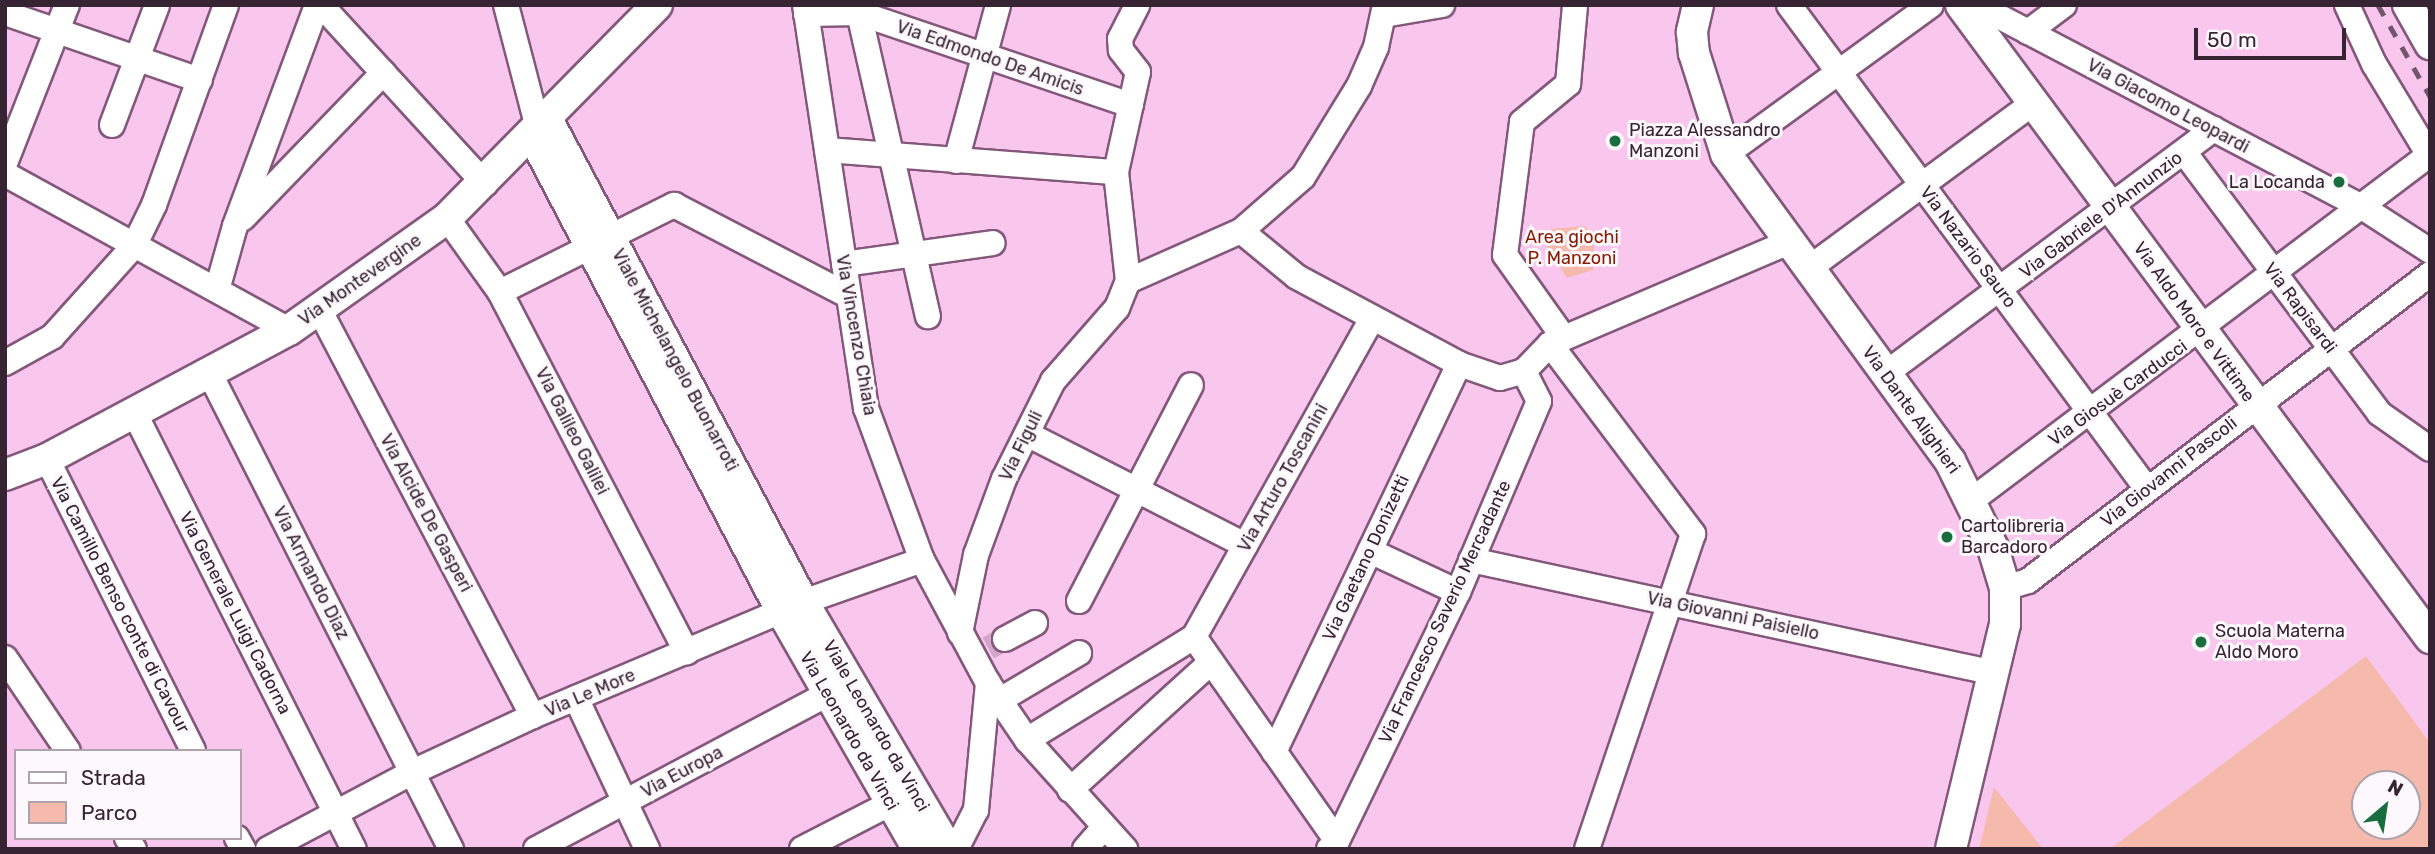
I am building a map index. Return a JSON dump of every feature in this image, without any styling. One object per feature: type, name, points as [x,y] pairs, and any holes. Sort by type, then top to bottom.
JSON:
[{"type":"street","points":[[5,163],[68,5]]},
{"type":"street","points":[[113,125],[158,5]]},
{"type":"street","points":[[5,363],[52,337],[134,246],[154,205],[226,5]]},
{"type":"street","points":[[217,289],[235,226],[319,5],[485,184]]},
{"type":"street","points":[[506,5],[539,127]]},
{"type":"street","name":"Via Montevergine","points":[[5,475],[47,459],[289,330],[447,218],[485,184],[657,5]]},
{"type":"street","points":[[956,161],[998,5]]},
{"type":"street","points":[[1137,5],[1120,39],[1121,50],[1138,72],[1116,172],[1128,281],[1241,231],[1303,177],[1359,86],[1385,10],[1442,5]]},
{"type":"street","points":[[1575,5],[1568,84],[1522,121],[1505,254],[1557,341],[1693,534],[1587,849]]},
{"type":"street","name":"Via Dante Alighieri","points":[[1698,5],[1692,32],[1694,53],[1726,154],[1787,243],[1885,374],[1972,500],[2005,588],[2006,624],[1951,849]]},
{"type":"street","name":"Via Nazario Sauro","points":[[1789,5],[2147,489]]},
{"type":"street","points":[[1726,154],[1931,5]]},
{"type":"street","name":"Via Aldo Moro e Vittime","points":[[1961,5],[2430,638]]},
{"type":"street","name":"Via Giacomo Leopardi","points":[[1977,5],[2362,207],[2430,251]]},
{"type":"street","points":[[2028,32],[2064,5]]},
{"type":"street","points":[[2347,5],[2374,64],[2429,155]]},
{"type":"street","points":[[2408,5],[2430,44]]},
{"type":"street","name":"Via Edmondo De Amicis","points":[[806,9],[860,9],[984,57],[1131,105]]},
{"type":"street","name":"Via Vincenzo Chiaia","points":[[806,9],[866,408],[922,560],[960,633],[989,648],[994,692],[1027,740],[1125,849]]},
{"type":"street","points":[[860,9],[928,316]]},
{"type":"street","points":[[5,13],[200,80]]},
{"type":"street","points":[[235,226],[383,73]]},
{"type":"street","points":[[1808,269],[2033,103]]},
{"type":"street","name":"Viale Michelangelo Buonarroti","points":[[539,127],[792,607]]},
{"type":"street","name":"Via Gabriele D'Annunzio","points":[[1885,374],[2214,130]]},
{"type":"street","points":[[827,150],[1116,172]]},
{"type":"street","name":"Via Rapisardi","points":[[2184,152],[2379,413],[2428,443]]},
{"type":"street","name":"Via Giosuè Carducci","points":[[1972,500],[2201,331],[2429,155]]},
{"type":"street","points":[[5,174],[289,330]]},
{"type":"street","points":[[500,292],[674,205],[849,296]]},
{"type":"street","name":"Via Galileo Galilei","points":[[447,218],[500,292],[687,652]]},
{"type":"street","points":[[1241,231],[1297,277],[1459,364],[1500,378],[1524,371],[1557,341],[1787,243]]},
{"type":"street","points":[[844,264],[993,243]]},
{"type":"street","name":"Via Giovanni Pascoli","points":[[2005,588],[2028,581],[2255,405],[2430,274]]},
{"type":"street","name":"Via Figuli","points":[[960,633],[976,555],[1004,479],[1054,381],[1117,308],[1128,281]]},
{"type":"street","name":"Via Alcide De Gasperi","points":[[319,309],[533,716]]},
{"type":"street","name":"Via Arturo Toscanini","points":[[1194,637],[1372,318]]},
{"type":"street","name":"Via Gaetano Donizetti","points":[[1274,752],[1459,364]]},
{"type":"street","name":"Via Francesco Saverio Mercadante","points":[[1333,845],[1458,592],[1539,401],[1524,371]]},
{"type":"street","name":"Via Armando Diaz","points":[[210,374],[451,849]]},
{"type":"street","points":[[1079,601],[1191,385]]},
{"type":"street","name":"Via Generale Luigi Cadorna","points":[[135,414],[354,849]]},
{"type":"street","points":[[1027,433],[1245,545]]},
{"type":"street","name":"Via Camillo Benso conte di Cavour","points":[[47,459],[192,749]]},
{"type":"street","points":[[1370,551],[1458,592]]},
{"type":"street","name":"Via Le More","points":[[268,849],[413,772],[533,716],[792,607],[922,560]]},
{"type":"street","name":"Via Giovanni Paisiello","points":[[1471,560],[1995,673]]},
{"type":"street","name":"Via Leonardo da Vinci","points":[[792,607],[827,694],[889,804],[918,849]]},
{"type":"street","name":"Viale Leonardo da Vinci","points":[[792,607],[948,849]]},
{"type":"street","points":[[989,648],[1035,623]]},
{"type":"street","points":[[1027,740],[1194,637],[1274,752],[1333,845]]},
{"type":"street","points":[[956,849],[976,810],[994,692],[1079,653]]},
{"type":"street","points":[[1070,790],[1210,663]]},
{"type":"street","points":[[8,669],[67,749]]},
{"type":"street","name":"Via Europa","points":[[536,849],[827,694]]},
{"type":"street","points":[[576,698],[647,849]]},
{"type":"street","points":[[815,846],[889,804]]},
{"type":"street","points":[[1085,849],[1104,827]]},
{"type":"green space","name":"Area giochi P. Manzoni","points":[[1585,226],[1594,238],[1593,270],[1567,278],[1546,246],[1551,229]]},
{"type":"green space","points":[[2366,656],[2430,743],[2430,849],[2110,849]]},
{"type":"green space","points":[[1994,787],[2043,849],[1979,849]]},
{"type":"tunnel","points":[[988,648],[1005,639]]},
{"type":"railway","points":[[2378,5],[2430,96]]},
{"type":"place","name":"Piazza Alessandro Manzoni","points":[[1615,141]]},
{"type":"place","name":"La Locanda","points":[[2339,182]]},
{"type":"place","name":"Cartolibreria Barcadoro","points":[[1947,537]]},
{"type":"place","name":"Scuola Materna Aldo Moro","points":[[2201,642]]}]
